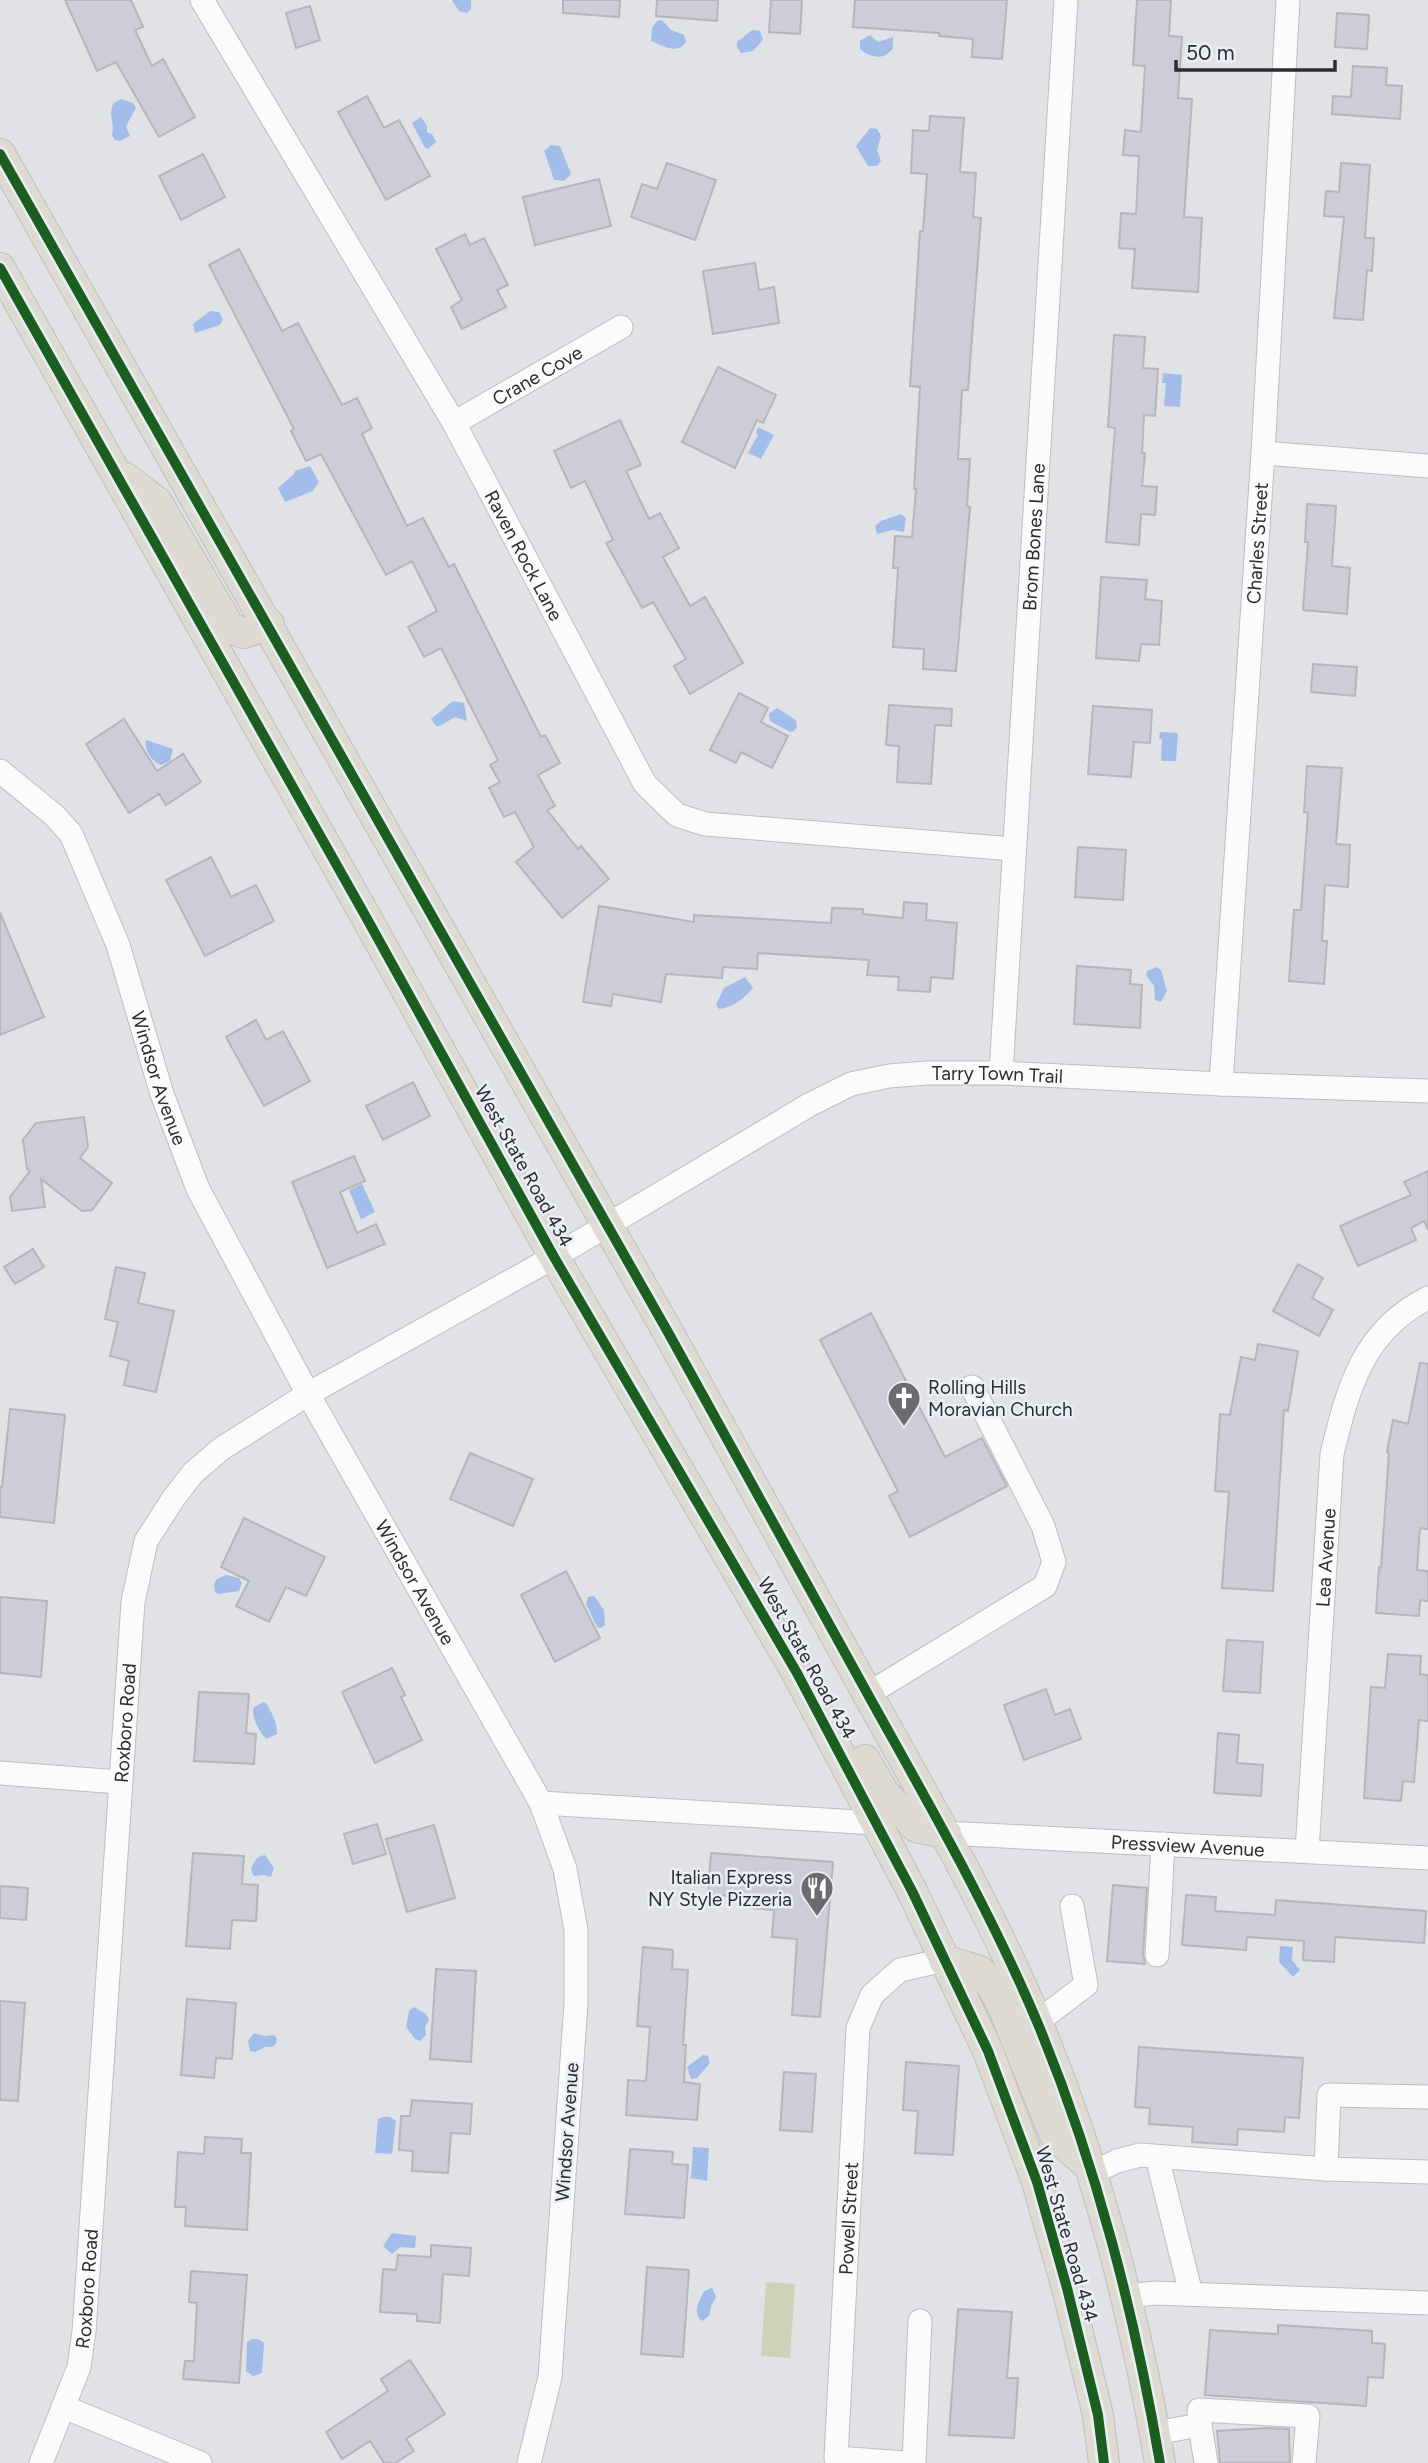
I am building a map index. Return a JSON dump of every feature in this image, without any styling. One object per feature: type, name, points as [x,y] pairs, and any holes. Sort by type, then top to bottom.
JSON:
[{"type":"main road","points":[[0,155],[269,624],[946,1833],[1037,2022],[1091,2170],[1137,2334],[1160,2463]]},
{"type":"main road","name":"West State Road 434","points":[[0,268],[366,917],[554,1257],[797,1672],[876,1823],[988,2052],[1037,2182],[1098,2416],[1104,2463]]},
{"type":"main road","points":[[113,468],[157,502],[230,628],[244,633],[269,624]]},
{"type":"main road","points":[[797,1672],[835,1707],[884,1793],[916,1827],[946,1833]]},
{"type":"main road","points":[[944,1960],[980,1971],[993,1988],[1055,2136],[1091,2170]]},
{"type":"street","name":"Raven Rock Lane","points":[[202,0],[454,423],[645,784],[677,815],[705,824],[1013,849]]},
{"type":"street","name":"Brom Bones Lane","points":[[1001,1073],[1066,0]]},
{"type":"street","name":"Charles Street","points":[[1221,1084],[1288,0]]},
{"type":"street","name":"Crane Cove","points":[[454,423],[621,327]]},
{"type":"street","points":[[1262,453],[1428,466]]},
{"type":"street","name":"Windsor Avenue","points":[[0,771],[55,816],[71,834],[118,945],[162,1094],[198,1189],[308,1394],[541,1803],[565,1869],[574,1917],[576,2003],[550,2377],[529,2463]]},
{"type":"street","name":"Tarry Town Trail","points":[[607,1224],[809,1105],[851,1084],[889,1076],[1001,1073],[1428,1091]]},
{"type":"street","name":"Roxboro Road","points":[[41,2463],[79,2367],[84,2332],[132,1602],[146,1541],[193,1473],[222,1449],[308,1394],[554,1257],[607,1224]]},
{"type":"street","name":"Lea Avenue","points":[[1307,1851],[1332,1454],[1346,1396],[1367,1350],[1393,1322],[1428,1298]]},
{"type":"street","points":[[868,1694],[1045,1586],[1054,1562],[1043,1526],[972,1387]]},
{"type":"street","points":[[0,1773],[119,1782]]},
{"type":"street","points":[[541,1803],[876,1823]]},
{"type":"street","name":"Pressview Avenue","points":[[946,1833],[1428,1858]]},
{"type":"street","points":[[1157,1955],[1163,1844]]},
{"type":"street","points":[[1037,2022],[1086,1985],[1072,1906]]},
{"type":"street","name":"Powell Street","points":[[906,2463],[836,2458],[858,2028],[872,1995],[900,1970],[944,1960]]},
{"type":"street","points":[[1326,2169],[1329,2095],[1428,2097]]},
{"type":"street","points":[[1091,2170],[1140,2155],[1326,2169],[1428,2172]]},
{"type":"street","points":[[1157,2157],[1191,2294]]},
{"type":"street","points":[[1127,2296],[1155,2292],[1428,2303]]},
{"type":"street","points":[[914,2463],[920,2321]]},
{"type":"street","points":[[64,2407],[200,2463]]},
{"type":"street","points":[[1206,2463],[1199,2410],[1308,2416],[1304,2463]]},
{"type":"street","points":[[1155,2433],[1200,2425]]},
{"type":"green space","points":[[766,2282],[795,2284],[790,2358],[761,2356]]},
{"type":"water","points":[[452,0],[471,0],[471,9],[467,13],[459,11]]},
{"type":"water","points":[[662,20],[671,30],[684,35],[686,42],[683,46],[675,49],[651,41],[652,28],[657,21]]},
{"type":"water","points":[[752,30],[760,31],[763,40],[753,51],[741,53],[737,42]]},
{"type":"water","points":[[870,35],[878,42],[893,37],[893,48],[882,56],[864,52],[860,49],[860,41]]},
{"type":"water","points":[[121,99],[133,103],[136,108],[126,126],[130,136],[120,141],[115,140],[112,135],[111,112],[113,104]]},
{"type":"water","points":[[421,117],[427,126],[427,132],[432,134],[436,142],[428,149],[412,123]]},
{"type":"water","points":[[870,128],[877,129],[881,136],[877,150],[881,161],[877,166],[868,166],[856,146]]},
{"type":"water","points":[[551,145],[560,146],[571,174],[564,181],[554,180],[544,151]]},
{"type":"water","points":[[210,311],[219,312],[223,319],[220,325],[195,333],[193,324]]},
{"type":"water","points":[[1163,373],[1182,375],[1180,407],[1164,406],[1166,383],[1162,383]]},
{"type":"water","points":[[758,427],[774,435],[761,459],[748,453],[758,435]]},
{"type":"water","points":[[310,466],[319,482],[313,491],[285,502],[278,488],[295,471]]},
{"type":"water","points":[[901,514],[906,518],[904,532],[893,530],[877,534],[875,526],[881,521]]},
{"type":"water","points":[[453,701],[464,703],[467,721],[455,717],[436,726],[431,719]]},
{"type":"water","points":[[777,708],[796,720],[797,727],[794,731],[790,732],[770,721],[769,714]]},
{"type":"water","points":[[1160,732],[1178,733],[1176,761],[1161,761]]},
{"type":"water","points":[[146,740],[173,749],[170,761],[161,765],[155,761],[147,752]]},
{"type":"water","points":[[1157,967],[1161,970],[1167,991],[1161,1002],[1155,1000],[1154,986],[1146,975],[1147,971]]},
{"type":"water","points":[[745,977],[753,988],[738,1002],[719,1009],[716,1005],[724,988]]},
{"type":"water","points":[[362,1184],[375,1212],[361,1219],[349,1190]]},
{"type":"water","points":[[226,1575],[239,1578],[242,1583],[239,1591],[219,1594],[215,1592],[214,1584],[217,1579]]},
{"type":"water","points":[[594,1596],[604,1610],[605,1625],[601,1628],[597,1627],[586,1604],[588,1597]]},
{"type":"water","points":[[263,1702],[272,1714],[277,1730],[277,1734],[266,1739],[256,1724],[253,1712],[253,1708]]},
{"type":"water","points":[[265,1855],[274,1868],[271,1877],[254,1876],[251,1870],[253,1864]]},
{"type":"water","points":[[1280,1946],[1293,1947],[1292,1960],[1300,1970],[1293,1977],[1279,1962]]},
{"type":"water","points":[[414,2007],[426,2014],[429,2020],[425,2027],[426,2035],[420,2041],[415,2039],[406,2027],[409,2011]]},
{"type":"water","points":[[254,2033],[274,2035],[276,2044],[255,2052],[250,2051],[248,2041]]},
{"type":"water","points":[[703,2055],[708,2056],[710,2063],[697,2078],[691,2079],[687,2067]]},
{"type":"water","points":[[384,2117],[396,2121],[392,2154],[375,2153],[378,2119]]},
{"type":"water","points":[[693,2147],[709,2148],[707,2181],[691,2178]]},
{"type":"water","points":[[392,2233],[416,2236],[415,2248],[400,2247],[392,2254],[383,2246]]},
{"type":"water","points":[[712,2288],[716,2297],[709,2316],[702,2321],[697,2314],[699,2303],[704,2291]]},
{"type":"water","points":[[252,2339],[264,2343],[262,2373],[253,2376],[246,2371],[247,2342]]},
{"type":"building","points":[[65,0],[131,0],[143,27],[135,30],[152,66],[163,59],[195,117],[159,137],[116,62],[97,71]]},
{"type":"building","points":[[563,0],[620,0],[619,17],[563,13]]},
{"type":"building","points":[[657,0],[718,0],[717,21],[656,16]]},
{"type":"building","points":[[771,0],[802,0],[800,34],[769,32]]},
{"type":"building","points":[[855,0],[1007,0],[1002,59],[972,57],[973,39],[939,36],[939,33],[853,27]]},
{"type":"building","points":[[1137,0],[1171,0],[1169,36],[1182,37],[1178,98],[1192,99],[1184,217],[1202,218],[1198,292],[1132,288],[1135,249],[1119,248],[1121,213],[1136,214],[1139,156],[1123,155],[1125,130],[1141,132],[1145,66],[1133,65]]},
{"type":"building","points":[[310,6],[320,40],[296,48],[286,13]]},
{"type":"building","points":[[1337,13],[1369,15],[1367,49],[1335,47]]},
{"type":"building","points":[[1353,66],[1387,68],[1386,85],[1402,86],[1400,119],[1332,114],[1333,96],[1351,97]]},
{"type":"building","points":[[367,96],[384,128],[399,120],[430,176],[386,200],[338,112]]},
{"type":"building","points":[[930,116],[964,118],[960,172],[976,173],[973,217],[981,218],[968,390],[962,390],[958,459],[970,459],[967,506],[970,507],[956,671],[923,669],[924,649],[893,647],[898,568],[893,568],[895,536],[912,537],[920,387],[910,386],[920,231],[923,231],[927,174],[911,173],[913,130],[929,131]]},
{"type":"building","points":[[203,154],[225,197],[181,220],[159,176]]},
{"type":"building","points":[[667,163],[716,180],[695,240],[631,217],[642,184],[657,189]]},
{"type":"building","points":[[1341,163],[1370,165],[1365,238],[1374,238],[1372,271],[1367,270],[1363,320],[1334,318],[1344,217],[1324,216],[1326,191],[1339,192]]},
{"type":"building","points":[[599,179],[611,226],[535,245],[523,197]]},
{"type":"building","points":[[465,234],[470,245],[484,238],[508,285],[497,290],[506,307],[462,329],[451,307],[462,300],[436,249]]},
{"type":"building","points":[[239,249],[282,331],[298,323],[342,405],[357,398],[372,428],[362,434],[407,526],[423,518],[449,567],[454,564],[541,737],[545,735],[560,763],[538,775],[555,806],[547,810],[578,849],[581,846],[609,879],[562,918],[516,862],[534,847],[515,812],[504,817],[489,788],[500,782],[490,765],[498,760],[441,648],[424,657],[408,627],[437,611],[412,561],[386,575],[321,454],[306,461],[291,431],[294,429],[209,265]]},
{"type":"building","points":[[755,263],[759,290],[774,287],[779,323],[713,334],[703,271]]},
{"type":"building","points":[[1114,335],[1145,337],[1143,368],[1158,369],[1155,416],[1144,415],[1142,453],[1145,453],[1142,486],[1157,487],[1155,515],[1141,514],[1139,545],[1106,542],[1115,428],[1108,427]]},
{"type":"building","points":[[718,367],[776,395],[763,423],[757,420],[735,468],[682,442]]},
{"type":"building","points":[[620,420],[641,465],[626,471],[649,519],[660,513],[679,548],[663,557],[690,606],[705,597],[743,663],[690,694],[674,666],[686,659],[653,602],[642,608],[606,543],[613,540],[585,481],[571,488],[554,451]]},
{"type":"building","points":[[1307,504],[1336,506],[1332,566],[1350,568],[1347,614],[1303,610],[1308,542],[1305,542]]},
{"type":"building","points":[[1101,577],[1147,580],[1145,599],[1162,601],[1159,645],[1141,644],[1139,661],[1096,658]]},
{"type":"building","points":[[1313,664],[1357,667],[1355,696],[1311,692]]},
{"type":"building","points":[[739,693],[768,708],[761,722],[788,736],[772,768],[741,752],[736,763],[710,750]]},
{"type":"building","points":[[889,705],[952,709],[951,726],[935,725],[931,784],[897,782],[899,746],[886,745]]},
{"type":"building","points":[[1093,706],[1152,710],[1150,743],[1134,742],[1131,777],[1088,774]]},
{"type":"building","points":[[124,719],[157,771],[183,754],[201,782],[166,805],[159,794],[129,813],[86,744]]},
{"type":"building","points":[[1307,766],[1342,768],[1336,844],[1350,845],[1348,887],[1325,885],[1322,941],[1327,941],[1324,984],[1289,981],[1294,910],[1301,910],[1308,813],[1304,812]]},
{"type":"building","points":[[1078,847],[1126,850],[1123,900],[1075,897]]},
{"type":"building","points":[[211,857],[231,897],[256,885],[274,921],[205,956],[166,880]]},
{"type":"building","points":[[904,902],[927,904],[926,920],[957,923],[953,979],[931,977],[930,992],[898,990],[899,977],[867,975],[869,960],[758,953],[757,969],[723,967],[722,978],[666,974],[661,1002],[613,994],[611,1006],[583,1002],[599,906],[694,922],[694,915],[831,923],[832,908],[863,909],[863,914],[903,918]]},
{"type":"building","points":[[0,913],[44,1017],[0,1035]]},
{"type":"building","points":[[1077,966],[1131,970],[1130,984],[1142,985],[1140,1028],[1074,1024]]},
{"type":"building","points":[[256,1020],[266,1040],[283,1031],[310,1081],[264,1106],[226,1037]]},
{"type":"building","points":[[413,1082],[430,1116],[383,1140],[366,1106]]},
{"type":"building","points":[[84,1117],[88,1147],[80,1158],[112,1183],[92,1210],[82,1211],[41,1179],[45,1207],[12,1211],[10,1197],[30,1171],[27,1169],[23,1140],[36,1123]]},
{"type":"building","points":[[354,1156],[365,1181],[340,1192],[357,1233],[376,1224],[385,1244],[327,1268],[292,1182]]},
{"type":"building","points":[[1428,1171],[1428,1230],[1424,1221],[1411,1228],[1416,1240],[1358,1266],[1340,1226],[1411,1195],[1404,1182]]},
{"type":"building","points":[[33,1249],[44,1267],[15,1284],[4,1267]]},
{"type":"building","points":[[1298,1264],[1323,1278],[1312,1298],[1333,1310],[1319,1336],[1273,1311]]},
{"type":"building","points":[[116,1267],[145,1273],[138,1303],[174,1311],[156,1392],[124,1385],[129,1361],[110,1356],[118,1322],[105,1319]]},
{"type":"building","points":[[871,1313],[945,1457],[982,1438],[1007,1486],[910,1537],[889,1496],[898,1491],[820,1340]]},
{"type":"building","points":[[1258,1344],[1298,1351],[1288,1411],[1284,1410],[1273,1591],[1222,1588],[1229,1492],[1215,1491],[1220,1414],[1230,1415],[1241,1357],[1255,1360]]},
{"type":"building","points":[[1420,1363],[1428,1364],[1428,1529],[1420,1528],[1417,1570],[1428,1571],[1428,1601],[1420,1600],[1419,1616],[1376,1613],[1387,1452],[1393,1420],[1408,1424]]},
{"type":"building","points":[[10,1409],[65,1415],[54,1523],[0,1517],[0,1487]]},
{"type":"building","points":[[470,1453],[533,1479],[513,1526],[450,1499]]},
{"type":"building","points":[[244,1518],[325,1557],[306,1596],[286,1587],[269,1622],[236,1606],[249,1581],[221,1567]]},
{"type":"building","points":[[566,1571],[600,1638],[555,1662],[521,1595]]},
{"type":"building","points":[[0,1597],[47,1601],[41,1677],[0,1673]]},
{"type":"building","points":[[1227,1640],[1263,1642],[1260,1693],[1223,1691]]},
{"type":"building","points":[[1388,1654],[1421,1656],[1420,1674],[1428,1675],[1428,1721],[1419,1720],[1414,1782],[1403,1781],[1401,1801],[1364,1798],[1371,1687],[1385,1688]]},
{"type":"building","points":[[392,1668],[405,1695],[401,1697],[422,1740],[375,1763],[342,1692]]},
{"type":"building","points":[[1046,1689],[1055,1715],[1070,1709],[1081,1739],[1024,1760],[1004,1705]]},
{"type":"building","points":[[199,1692],[249,1694],[246,1733],[256,1734],[254,1764],[194,1761]]},
{"type":"building","points":[[1218,1733],[1239,1735],[1237,1763],[1263,1765],[1261,1796],[1214,1793]]},
{"type":"building","points":[[377,1824],[386,1854],[353,1864],[344,1834]]},
{"type":"building","points":[[434,1825],[455,1898],[407,1912],[386,1839]]},
{"type":"building","points":[[193,1853],[244,1856],[242,1884],[258,1885],[256,1921],[232,1920],[230,1949],[186,1946]]},
{"type":"building","points":[[711,1853],[833,1862],[820,2017],[792,2015],[797,1939],[772,1937],[774,1910],[752,1908],[754,1898],[708,1894]]},
{"type":"building","points":[[1113,1885],[1147,1888],[1143,1954],[1145,1964],[1107,1961]]},
{"type":"building","points":[[0,1886],[28,1888],[26,1920],[0,1918]]},
{"type":"building","points":[[1186,1895],[1216,1897],[1215,1911],[1275,1915],[1276,1900],[1426,1911],[1424,1943],[1335,1937],[1334,1962],[1303,1960],[1304,1941],[1247,1937],[1246,1950],[1182,1945]]},
{"type":"building","points":[[643,1947],[673,1950],[672,1969],[688,1970],[683,2045],[686,2045],[684,2082],[700,2084],[697,2120],[626,2115],[628,2080],[646,2081],[650,2027],[637,2026]]},
{"type":"building","points":[[436,1969],[476,1971],[471,2062],[430,2059]]},
{"type":"building","points":[[187,1999],[236,2003],[232,2059],[216,2058],[214,2078],[181,2075]]},
{"type":"building","points":[[0,2001],[25,2003],[18,2101],[0,2100]]},
{"type":"building","points":[[1139,2047],[1303,2058],[1299,2118],[1285,2117],[1284,2132],[1238,2129],[1237,2145],[1192,2142],[1193,2127],[1149,2124],[1150,2108],[1135,2107]]},
{"type":"building","points":[[906,2062],[959,2066],[953,2155],[915,2153],[918,2111],[903,2110]]},
{"type":"building","points":[[784,2072],[816,2074],[812,2132],[780,2130]]},
{"type":"building","points":[[412,2100],[472,2104],[470,2134],[451,2133],[448,2173],[412,2171],[413,2151],[399,2150],[401,2116],[410,2116]]},
{"type":"building","points":[[205,2137],[242,2139],[241,2153],[251,2153],[247,2230],[185,2226],[186,2207],[175,2207],[178,2152],[204,2154]]},
{"type":"building","points":[[630,2149],[673,2152],[672,2164],[688,2165],[684,2218],[625,2214]]},
{"type":"building","points":[[431,2245],[471,2248],[469,2276],[443,2274],[440,2323],[417,2321],[417,2314],[380,2312],[383,2269],[396,2270],[398,2255],[431,2257]]},
{"type":"building","points":[[647,2267],[689,2270],[683,2357],[641,2354]]},
{"type":"building","points":[[191,2271],[247,2275],[239,2383],[183,2379],[185,2361],[194,2361],[197,2303],[189,2302]]},
{"type":"building","points":[[958,2309],[1012,2312],[1007,2378],[1018,2378],[1014,2438],[949,2435]]},
{"type":"building","points":[[1278,2325],[1372,2331],[1372,2343],[1385,2344],[1383,2378],[1368,2377],[1366,2406],[1205,2395],[1210,2330],[1278,2334]]},
{"type":"building","points":[[410,2360],[445,2414],[406,2439],[414,2451],[395,2463],[384,2463],[370,2441],[342,2459],[326,2432],[388,2391],[381,2379]]},
{"type":"building","points":[[1289,2429],[1290,2463],[1220,2463],[1217,2431]]},
{"type":"cycle path","points":[[0,154],[586,1186],[980,1900],[1038,2024],[1096,2186],[1126,2295],[1160,2463]]},
{"type":"cycle path","points":[[0,268],[366,917],[554,1257],[797,1673],[912,1891],[988,2051],[1037,2182],[1067,2288],[1098,2415],[1104,2463]]},
{"type":"place","name":"Rolling Hills Moravian Church","points":[[904,1428]]},
{"type":"place","name":"Italian Express NY Style Pizzeria","points":[[817,1918]]}]
